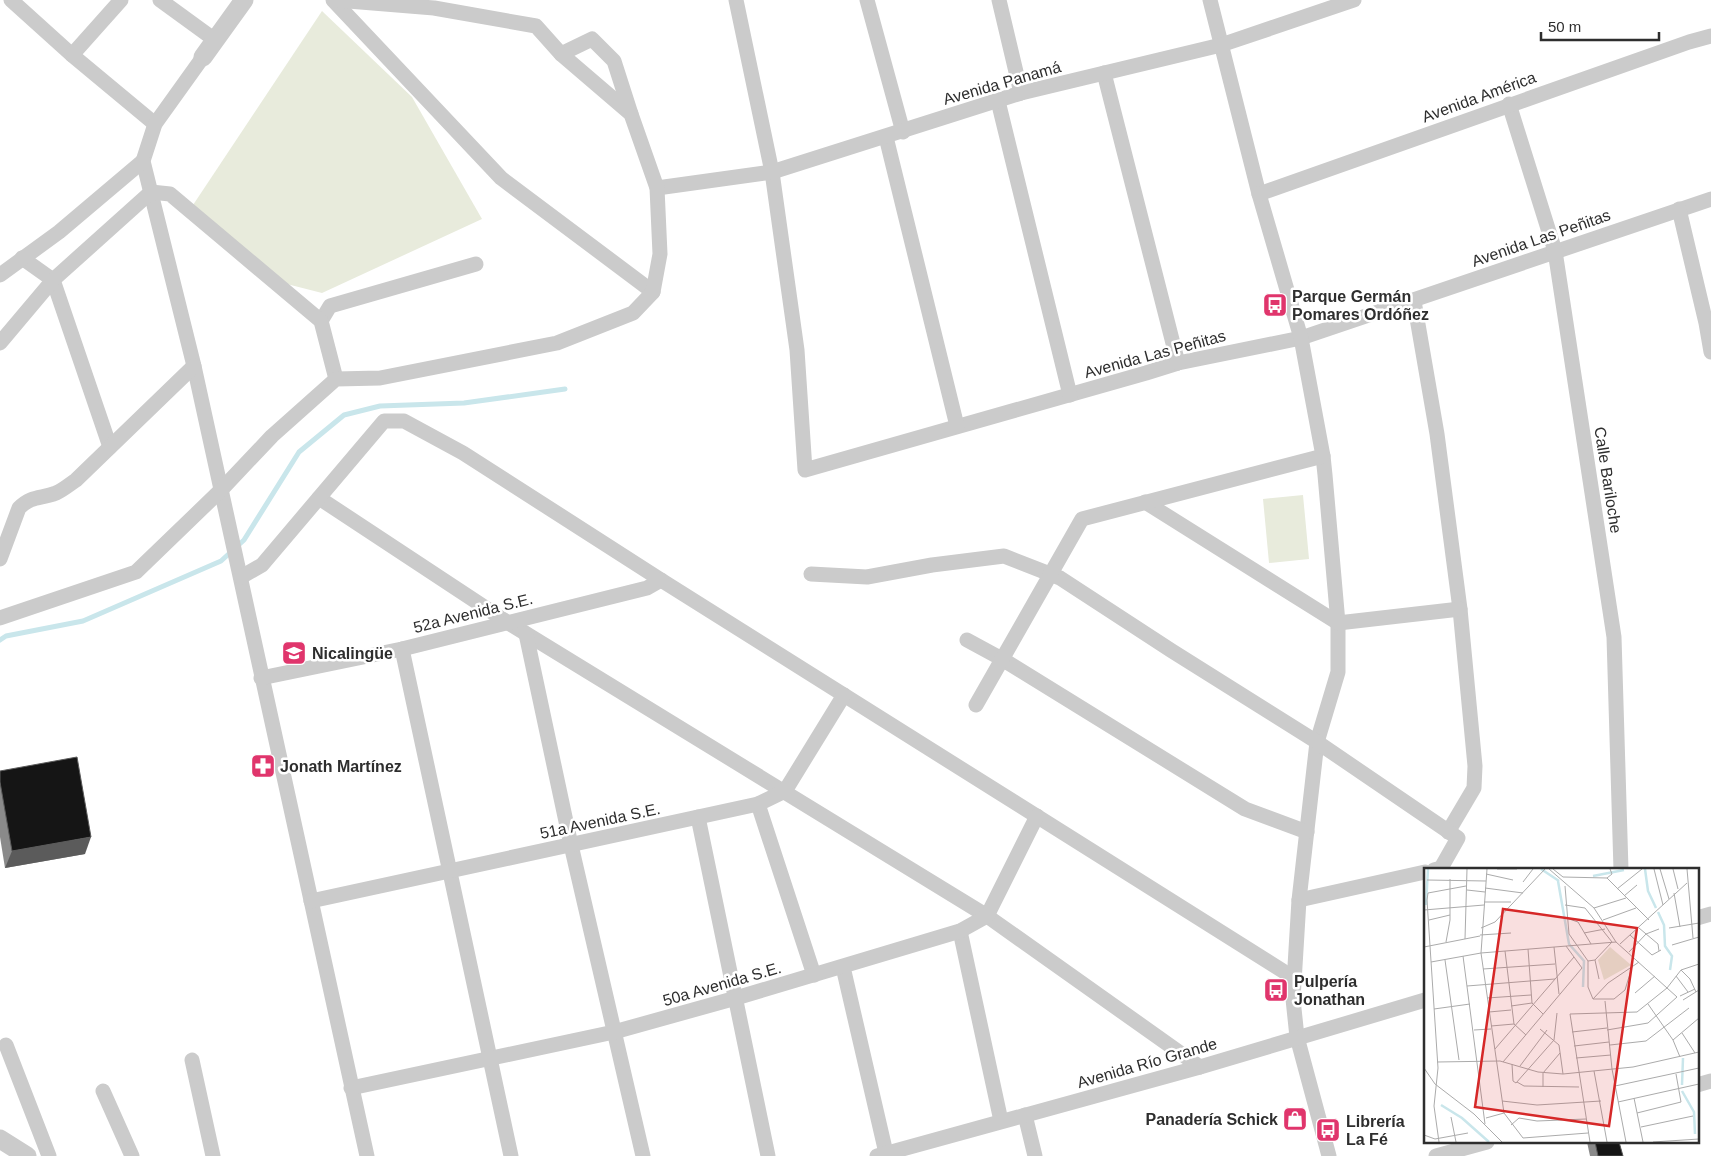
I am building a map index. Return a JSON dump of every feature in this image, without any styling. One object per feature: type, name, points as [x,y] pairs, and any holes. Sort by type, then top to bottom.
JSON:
[{"type":"street","points":[[11,0],[72,55],[155,124]]},
{"type":"street","points":[[72,55],[121,0]]},
{"type":"street","points":[[160,0],[215,40]]},
{"type":"street","points":[[244,0],[155,124],[143,161],[194,366],[367,1156]]},
{"type":"street","points":[[335,0],[434,8],[536,26],[561,54],[631,114]]},
{"type":"street","points":[[335,0],[501,178],[654,292]]},
{"type":"street","points":[[736,0],[772,172]]},
{"type":"street","points":[[868,0],[903,132]]},
{"type":"street","points":[[999,0],[1022,93]]},
{"type":"street","points":[[1210,0],[1259,194],[1301,338],[1323,456],[1338,622],[1338,672],[1317,742],[1299,900],[1293,998],[1297,1037],[1329,1156]]},
{"type":"street","name":"Avenida Panamá","points":[[657,188],[772,172],[1022,93],[1221,45],[1354,0]]},
{"type":"street","name":"Avenida América","points":[[1259,194],[1510,104],[1711,36]]},
{"type":"street","points":[[0,618],[136,572],[221,490],[272,436],[336,379],[380,378],[556,342],[633,313],[654,292],[660,254],[657,188],[614,61],[592,39],[561,54]]},
{"type":"street","points":[[1104,73],[1178,363]]},
{"type":"street","points":[[998,101],[1070,395]]},
{"type":"street","name":"Calle Bariloche","points":[[1510,104],[1555,251],[1614,638],[1621,868]]},
{"type":"street","points":[[886,137],[957,426]]},
{"type":"street","points":[[0,275],[59,232],[143,161]]},
{"type":"street","name":"Avenida Las Peñitas","points":[[772,172],[797,350],[805,470],[1178,363],[1301,338],[1711,199]]},
{"type":"street","points":[[0,343],[53,280],[150,192],[170,194],[322,320],[336,379]]},
{"type":"street","points":[[1679,209],[1711,352]]},
{"type":"street","points":[[22,258],[53,280],[110,447]]},
{"type":"street","points":[[322,320],[330,306],[476,264]]},
{"type":"street","points":[[1414,301],[1437,434],[1460,609],[1475,766],[1474,788],[1448,832]]},
{"type":"street","points":[[0,559],[20,508],[25,502],[33,498],[56,493],[76,480],[194,366]]},
{"type":"street","points":[[241,577],[262,565],[384,421],[404,421],[463,453],[661,580],[1294,978]]},
{"type":"street","points":[[976,705],[1082,519],[1323,456]]},
{"type":"street","points":[[318,498],[526,634],[987,916],[1200,1067]]},
{"type":"street","points":[[1145,502],[1338,622],[1460,609]]},
{"type":"street","points":[[811,574],[867,577],[932,565],[1004,556],[1060,578],[1317,742],[1458,838],[1441,868]]},
{"type":"street","name":"52a Avenida S.E.","points":[[261,678],[402,649],[647,588],[661,580]]},
{"type":"street","points":[[526,634],[571,845],[643,1156]]},
{"type":"street","points":[[968,640],[1245,809],[1306,832]]},
{"type":"street","points":[[402,649],[511,1156]]},
{"type":"street","points":[[785,791],[844,695]]},
{"type":"street","name":"51a Avenida S.E.","points":[[311,901],[698,818],[758,804],[785,791]]},
{"type":"street","points":[[758,804],[814,975]]},
{"type":"street","points":[[987,916],[1037,816]]},
{"type":"street","points":[[698,818],[768,1156]]},
{"type":"street","points":[[1299,900],[1424,872]]},
{"type":"street","points":[[1698,918],[1711,914]]},
{"type":"street","name":"50a Avenida S.E.","points":[[351,1088],[614,1032],[843,967],[960,931],[987,916]]},
{"type":"street","points":[[960,931],[1001,1121]]},
{"type":"street","points":[[843,967],[882,1155]]},
{"type":"street","name":"Avenida Río Grande","points":[[882,1155],[1200,1067],[1424,1000]]},
{"type":"street","points":[[6,1046],[48,1156]]},
{"type":"street","points":[[192,1060],[213,1156]]},
{"type":"street","points":[[1698,1085],[1711,1081]]},
{"type":"street","points":[[103,1091],[132,1156]]},
{"type":"street","points":[[1025,1115],[1035,1156]]},
{"type":"street","points":[[0,1139],[28,1156]]},
{"type":"street","points":[[1436,1156],[1480,1144]]},
{"type":"shaded area","points":[[322,11],[412,97],[482,219],[322,293],[279,282],[191,208]]},
{"type":"shaded area","points":[[1303,495],[1309,559],[1269,563],[1263,499]]},
{"type":"building","points":[[77,757],[91,837],[12,851],[0,782],[0,771]]},
{"type":"building","points":[[1595,1144],[1620,1144],[1623,1156],[1598,1156]]},
{"type":"waterway","points":[[0,640],[6,636],[83,621],[221,561],[244,540],[299,452],[344,415],[380,406],[464,403],[565,389]]},
{"type":"place","name":"Parque Germán Pomares Ordóñez","points":[[1275,305]]},
{"type":"place","name":"Nicalingüe","points":[[294,653]]},
{"type":"place","name":"Jonath Martínez","points":[[263,766]]},
{"type":"place","name":"Pulpería Jonathan","points":[[1276,990]]},
{"type":"place","name":"Panadería Schick","points":[[1295,1119]]},
{"type":"place","name":"Librería La Fé","points":[[1328,1130]]}]
